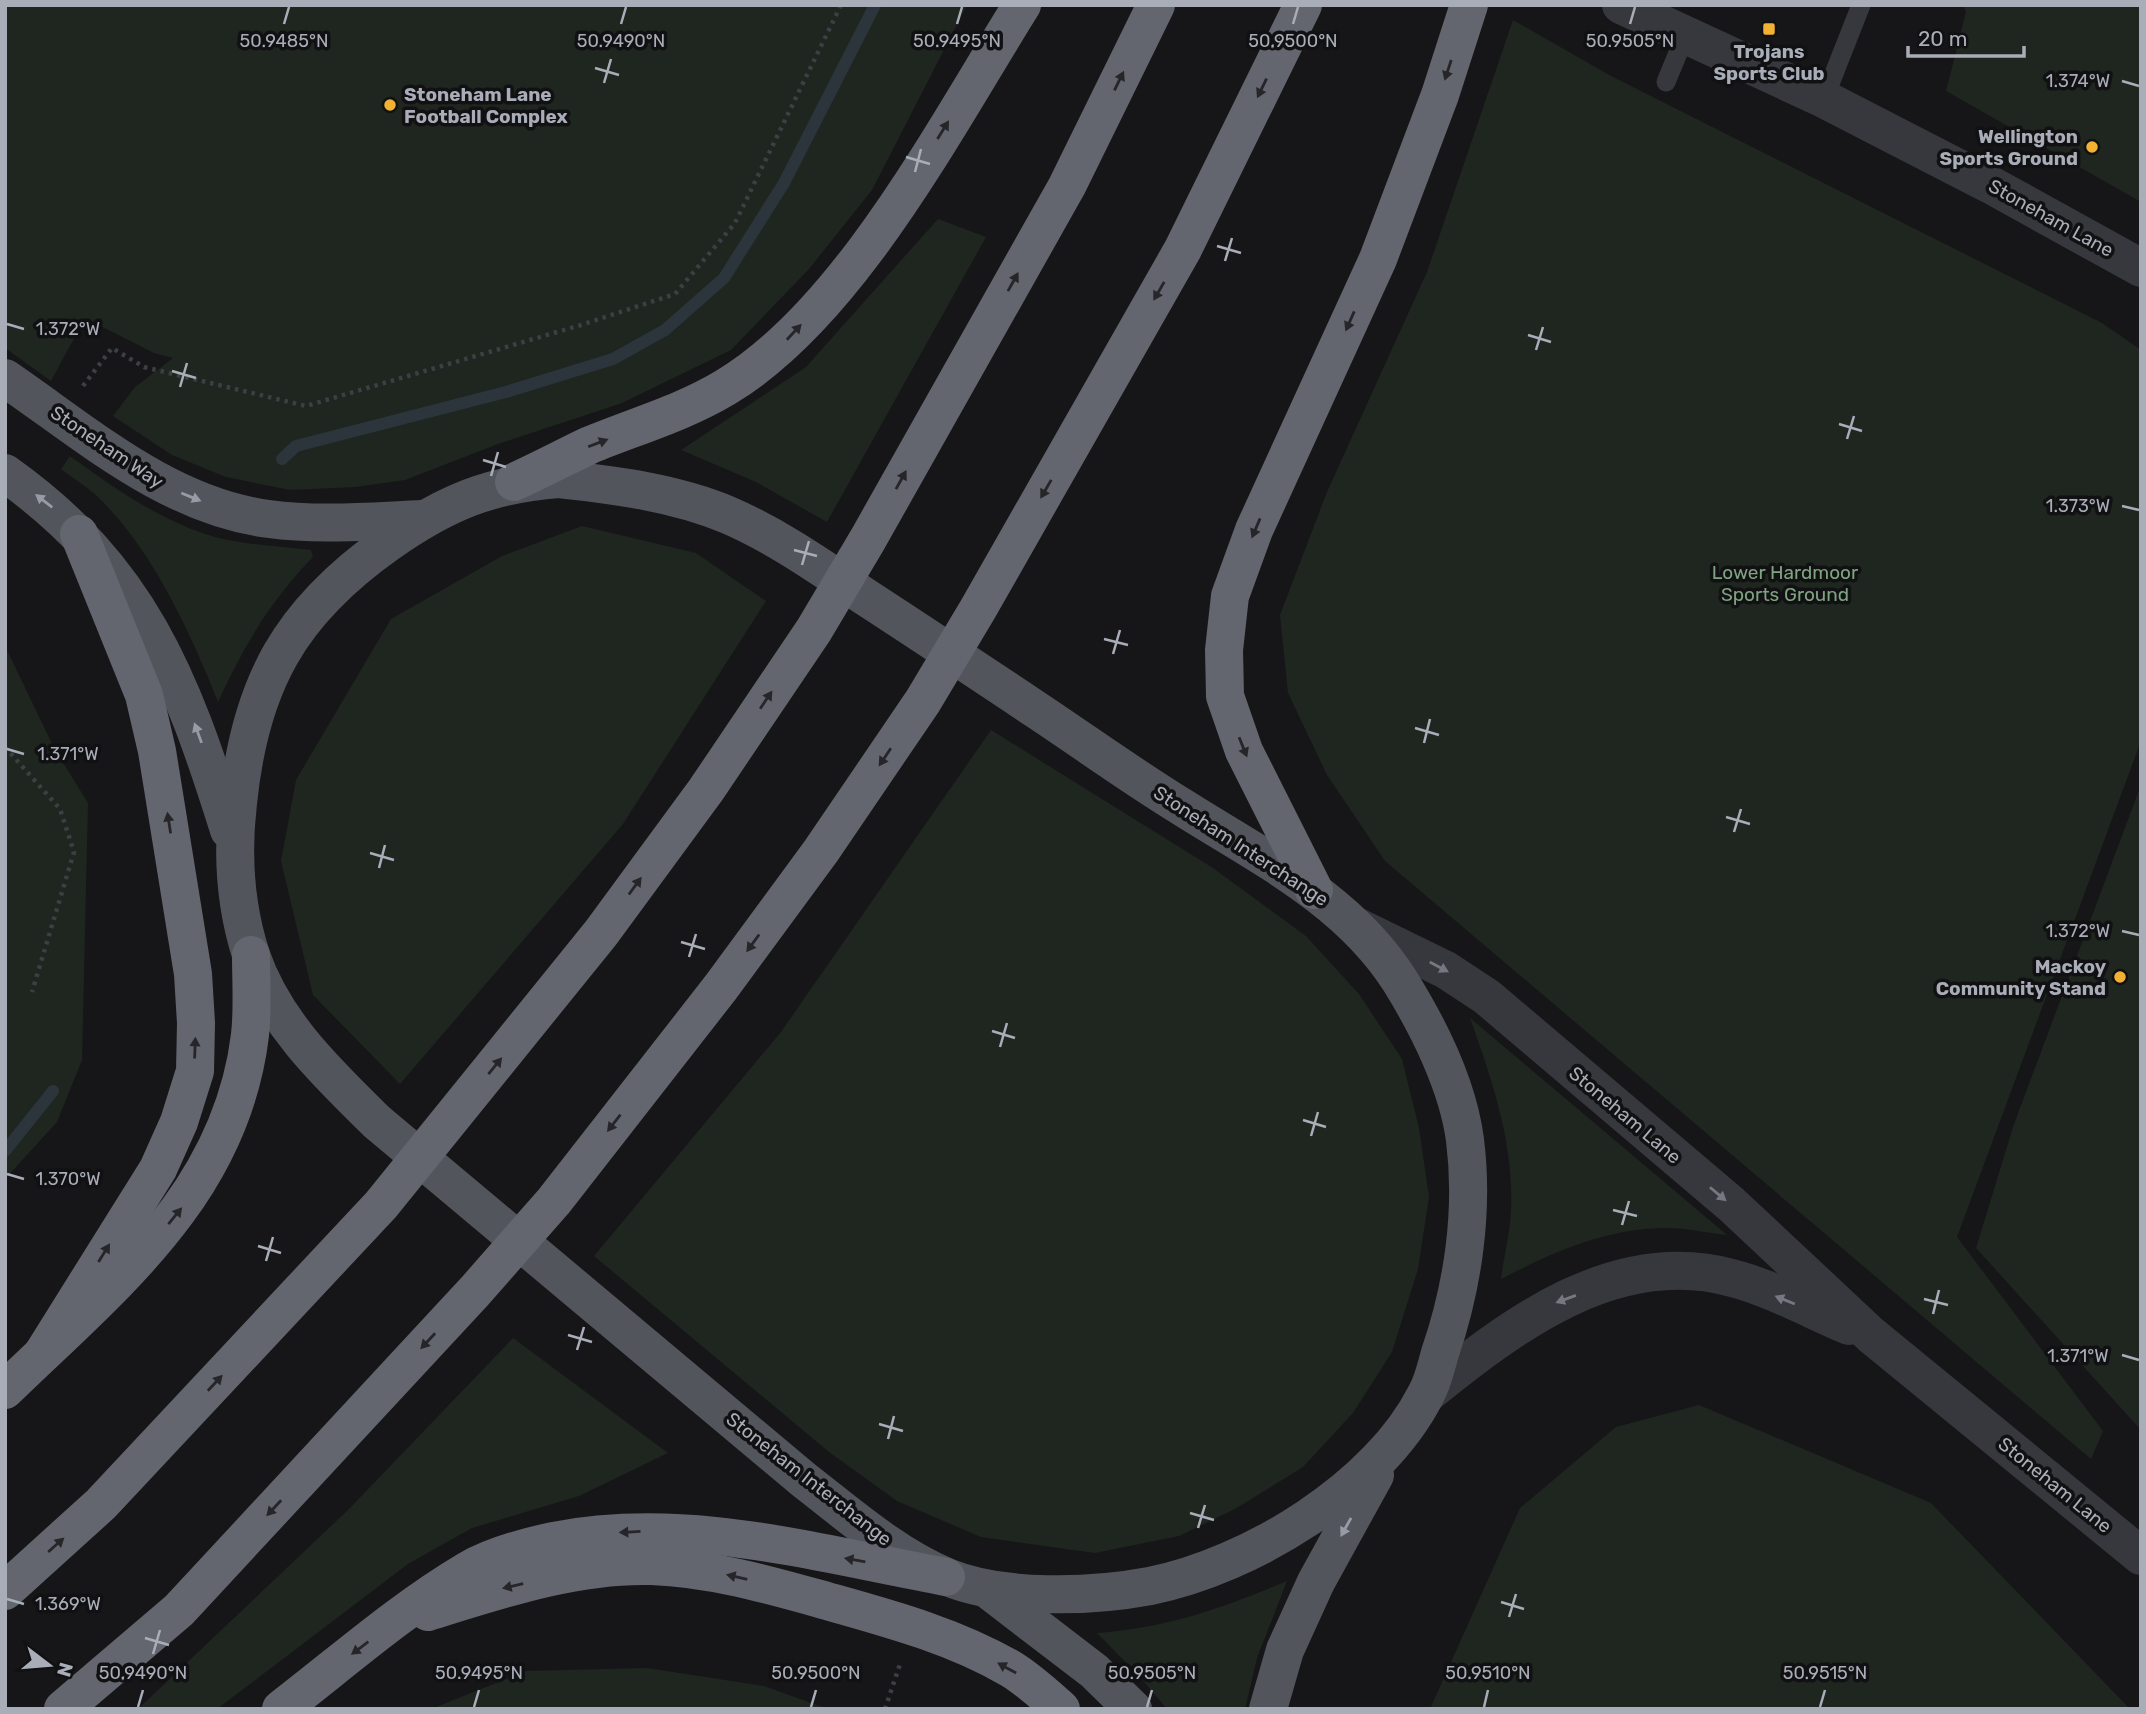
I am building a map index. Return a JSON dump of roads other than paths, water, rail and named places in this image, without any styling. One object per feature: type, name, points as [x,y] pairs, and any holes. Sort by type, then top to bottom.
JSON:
[{"type":"highway","points":[[514,482],[592,445],[668,418],[727,386],[777,349],[851,271],[1022,5]]},
{"type":"highway","points":[[5,1591],[101,1504],[381,1205],[601,933],[706,790],[814,630],[868,539],[1067,186],[1156,5]]},
{"type":"highway","points":[[63,1709],[179,1610],[475,1292],[554,1201],[721,987],[821,851],[923,701],[978,609],[1183,248],[1303,5]]},
{"type":"highway","points":[[1314,890],[1244,751],[1225,696],[1224,650],[1230,596],[1255,530],[1378,258],[1440,94],[1469,5]]},
{"type":"highway","points":[[43,1353],[158,1169],[180,1122],[195,1071],[197,1023],[193,974],[157,751],[144,695],[79,534]]},
{"type":"highway","points":[[5,1390],[128,1272],[201,1181],[218,1149],[241,1080],[250,1035],[251,956]]},
{"type":"highway","points":[[281,1709],[396,1621],[470,1569],[524,1547],[591,1534],[658,1531],[721,1534],[946,1577]]},
{"type":"highway","points":[[396,1621],[503,1588],[574,1572],[650,1566],[731,1575],[951,1639],[1013,1670],[1061,1709]]},
{"type":"main road","name":"Stoneham Way","points":[[5,378],[162,485],[214,507],[270,520],[349,522],[423,519]]},
{"type":"main road","points":[[5,473],[47,503],[79,534],[143,615],[166,658],[198,730],[233,845]]},
{"type":"main road","name":"Stoneham Interchange","points":[[559,479],[606,484],[666,496],[726,514],[802,554],[1176,804],[1314,890],[1356,926],[1398,978],[1426,1029],[1450,1085],[1465,1139],[1465,1250],[1454,1311],[1427,1394],[1391,1446],[1335,1498],[1280,1538],[1231,1562],[1176,1581],[1118,1592],[1054,1593],[987,1589],[946,1577],[871,1532],[804,1480],[377,1122],[319,1065],[280,1016],[251,956],[239,900],[233,845],[242,761],[256,703],[281,652],[313,606],[360,563],[423,519],[467,498],[514,482],[559,479]]},
{"type":"main road","points":[[1268,1709],[1284,1650],[1316,1582],[1391,1446]]},
{"type":"main road","points":[[987,1589],[1094,1671],[1133,1709]]},
{"type":"street","name":"Stoneham Lane","points":[[1621,5],[1824,99],[1991,185],[2141,268]]},
{"type":"street","name":"Stoneham Lane","points":[[1356,926],[1446,970],[1487,998],[1731,1204],[1871,1335],[2141,1556]]},
{"type":"street","name":"Stoneham Lane","points":[[1427,1394],[1489,1344],[1551,1304],[1632,1275],[1677,1271],[1731,1277],[1871,1335]]},
{"type":"lane","points":[[1824,99],[1861,5]]},
{"type":"lane","points":[[1666,82],[1685,36]]},
{"type":"waterway","points":[[282,459],[296,446],[506,392],[613,359],[665,330],[724,278],[784,183],[875,5]]},
{"type":"waterway","points":[[5,1151],[53,1091]]},
{"type":"place","name":"Trojans Sports Club","points":[[1769,29]]},
{"type":"place","name":"Stoneham Lane Football Complex","points":[[390,105]]},
{"type":"place","name":"Wellington Sports Ground","points":[[2092,147]]},
{"type":"place","name":"Mackoy Community Stand","points":[[2120,977]]},
{"type":"park label","name":"Lower Hardmoor Sports Ground","points":[[1785,583]]}]
